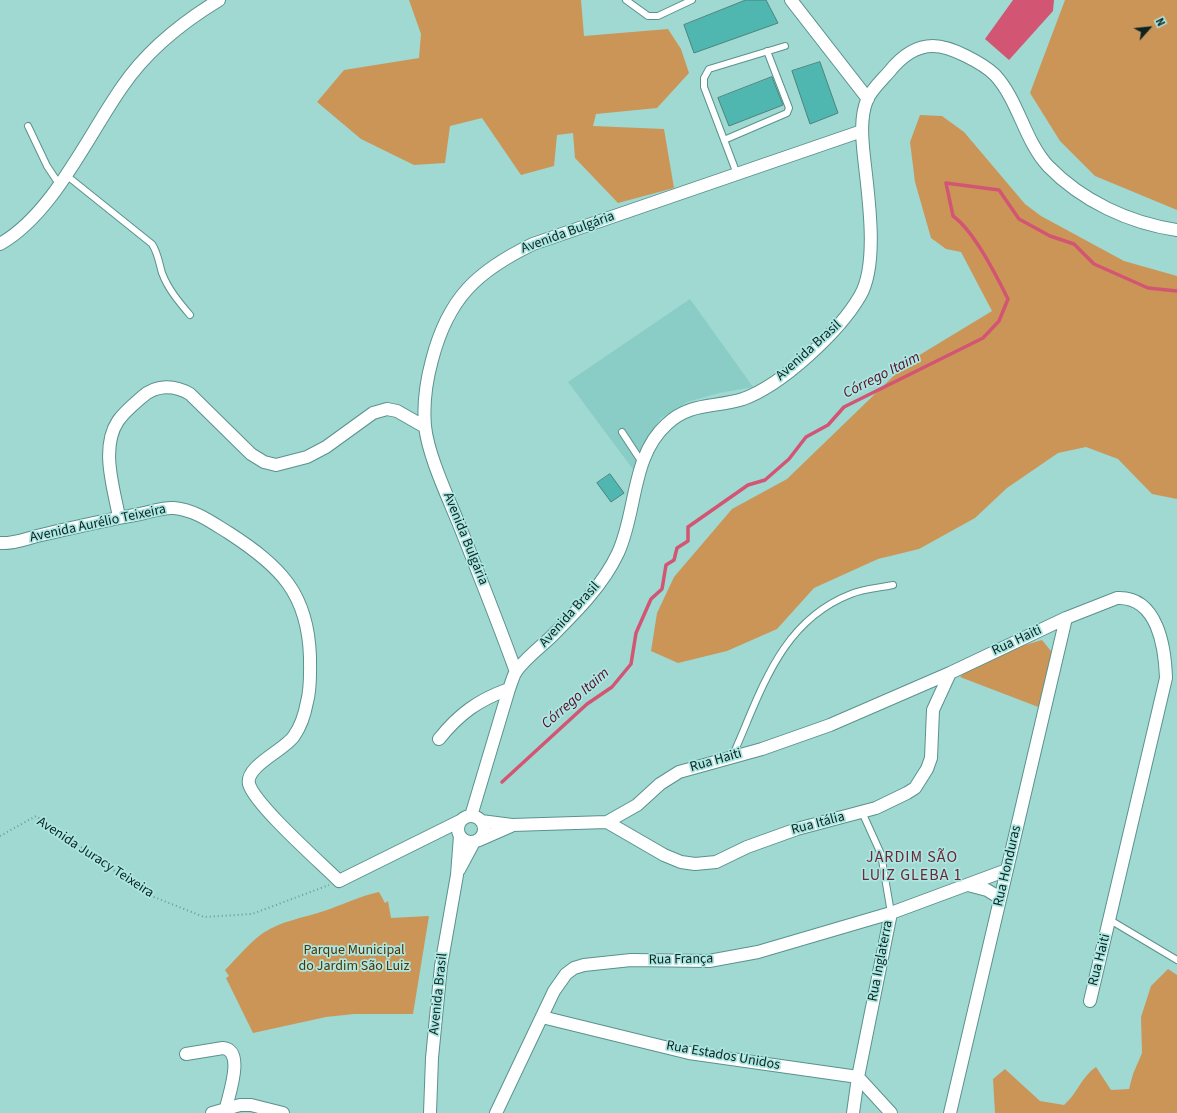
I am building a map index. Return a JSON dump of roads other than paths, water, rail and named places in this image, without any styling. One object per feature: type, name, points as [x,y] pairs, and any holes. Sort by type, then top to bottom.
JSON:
[{"type":"street","points":[[0,244],[17,234],[49,201],[122,86],[152,49],[185,22],[219,0]]},
{"type":"street","points":[[791,0],[868,99]]},
{"type":"street","name":"Avenida Brasil","points":[[476,818],[509,689],[516,672],[580,608],[607,573],[618,553],[628,526],[643,464],[647,451],[656,434],[682,412],[702,406],[740,400],[772,384],[814,350],[844,320],[861,295],[867,281],[870,266],[869,209],[862,131],[868,99],[893,67],[905,56],[919,48],[936,46],[956,51],[980,63],[995,75],[1004,88],[1034,146],[1047,164],[1064,181],[1083,195],[1109,210],[1153,226],[1177,230]]},
{"type":"street","name":"Avenida Bulgária","points":[[516,672],[436,467],[426,427],[424,399],[427,379],[444,322],[454,304],[478,278],[490,268],[532,244],[862,131]]},
{"type":"street","points":[[119,518],[110,472],[110,449],[113,431],[118,420],[146,393],[155,389],[171,387],[181,388],[190,394],[251,454],[264,462],[276,465],[307,457],[326,447],[373,413],[387,409],[397,411],[426,427]]},
{"type":"street","name":"Avenida Aurélio Teixeira","points":[[0,543],[19,541],[119,518],[172,508],[189,510],[212,522],[253,548],[280,573],[296,596],[305,618],[309,639],[310,671],[308,700],[294,737],[285,747],[261,762],[253,770],[249,782],[258,800],[339,881],[460,821]]},
{"type":"street","name":"Rua Haiti","points":[[476,818],[512,825],[607,822],[637,805],[665,781],[680,772],[789,740],[830,725],[950,673],[1066,618],[1117,598],[1125,598],[1137,602],[1147,610],[1156,623],[1165,662],[1166,678],[1090,1001]]},
{"type":"street","name":"Rua Honduras","points":[[950,1113],[1066,618]]},
{"type":"street","name":"Rua Itália","points":[[607,822],[664,855],[681,862],[695,864],[716,862],[747,847],[797,829],[862,812],[907,793],[922,779],[931,758],[933,710],[950,673]]},
{"type":"street","points":[[439,739],[471,706],[492,695],[509,689]]},
{"type":"street","points":[[466,816],[476,818],[484,827],[483,834],[476,841],[467,842],[460,836],[458,827],[460,821],[466,816]]},
{"type":"street","name":"Rua Haiti","points":[[476,841],[512,825]]},
{"type":"street","name":"Avenida Brasil","points":[[430,1113],[432,1058],[441,966],[457,875],[460,836]]},
{"type":"street","name":"Avenida Brasil","points":[[457,875],[476,841]]},
{"type":"street","name":"Rua França","points":[[496,1113],[554,991],[566,974],[574,968],[584,965],[631,960],[709,961],[758,952],[891,913],[1007,870]]},
{"type":"street","points":[[968,885],[987,890],[1000,898]]},
{"type":"street","name":"Rua Inglaterra","points":[[853,1113],[858,1077],[891,913]]},
{"type":"street","name":"Rua Estados Unidos","points":[[542,1017],[689,1053],[858,1077]]},
{"type":"street","points":[[186,1054],[223,1048],[229,1048],[233,1052],[235,1057],[234,1068],[226,1108]]},
{"type":"street","points":[[858,1077],[891,1113]]},
{"type":"street","points":[[212,1113],[240,1105],[251,1105],[283,1113]]},
{"type":"lane","points":[[626,0],[648,16],[658,16],[692,0]]},
{"type":"lane","points":[[737,174],[704,87],[704,78],[709,69],[786,46]]},
{"type":"lane","points":[[724,140],[787,113],[789,108],[767,51]]},
{"type":"lane","points":[[28,126],[47,166],[62,180],[152,244],[158,255],[162,273],[171,292],[190,315]]},
{"type":"lane","points":[[622,432],[643,464]]},
{"type":"lane","points":[[732,757],[777,656],[794,633],[823,609],[852,594],[893,585]]},
{"type":"lane","name":"Rua Inglaterra","points":[[862,812],[881,854],[891,913]]},
{"type":"lane","points":[[1110,920],[1177,960]]},
{"type":"waterway","name":"Córrego Itaim","points":[[502,782],[587,704],[612,687],[631,664],[636,633],[651,599],[662,589],[666,565],[674,560],[677,548],[688,541],[688,527],[748,485],[765,480],[789,459],[806,437],[828,425],[844,407],[983,338],[999,321],[1008,299],[991,266],[969,232],[953,216],[946,183],[999,190],[1019,219],[1050,236],[1074,244],[1094,264],[1148,288],[1177,291]]},
{"type":"district","name":"JARDIM SÃO LUIZ GLEBA 1","points":[[912,867]]},
{"type":"park label","name":"Parque Municipal do Jardim São Luiz","points":[[354,960]]}]
